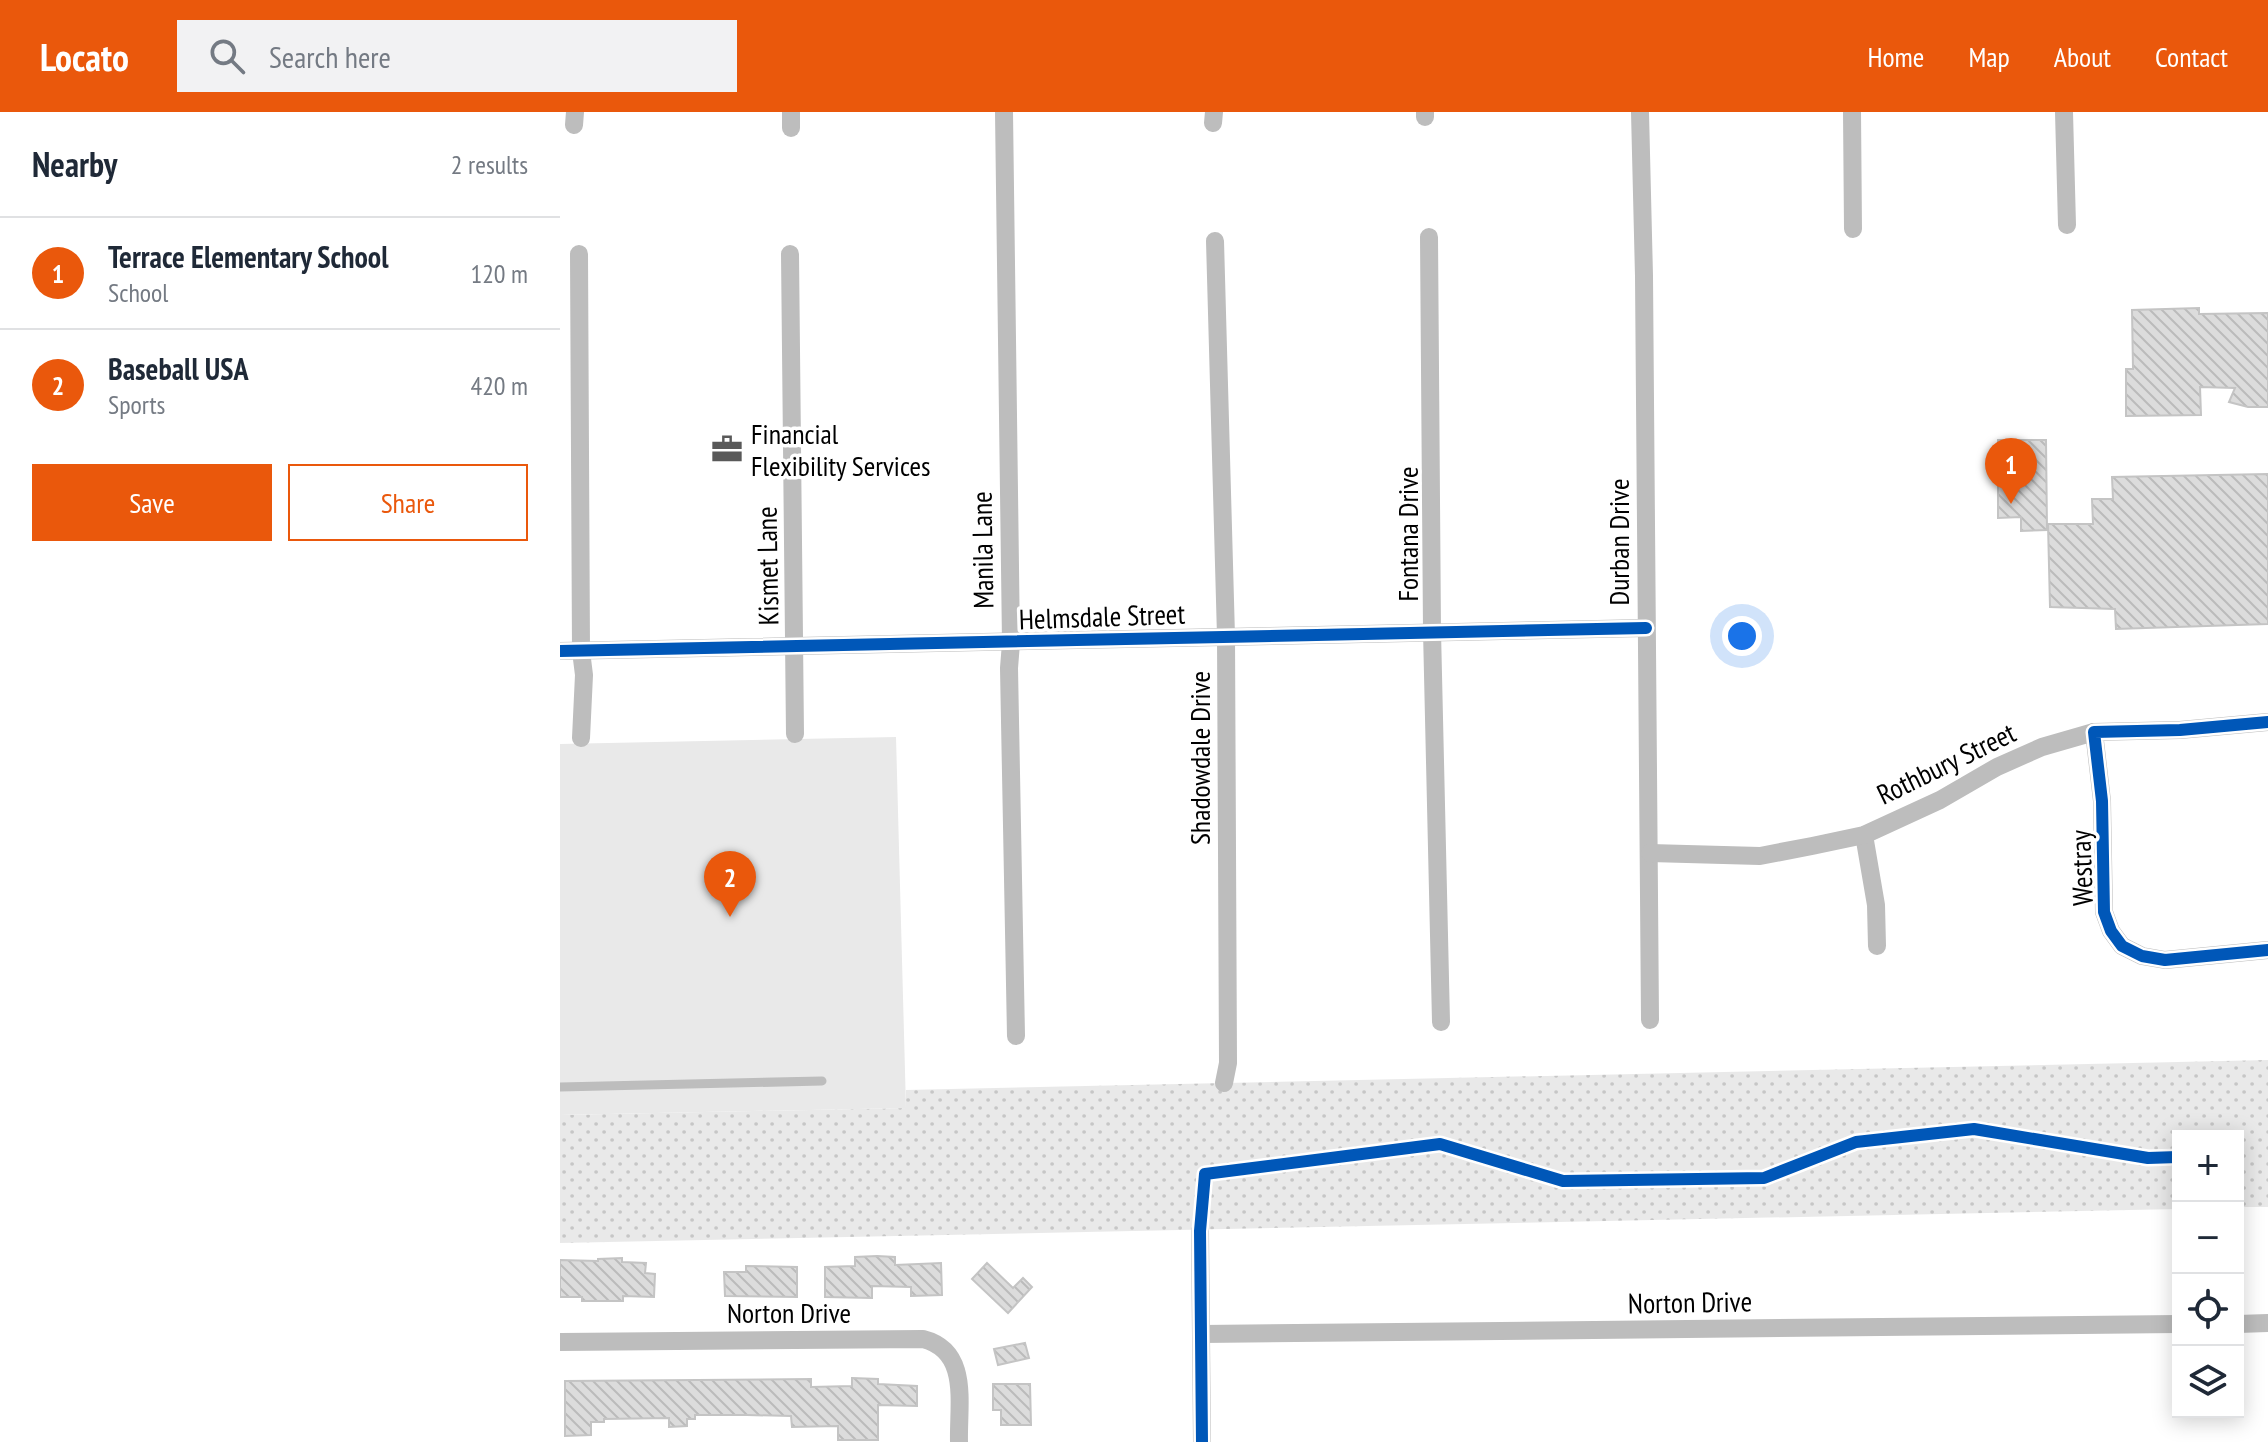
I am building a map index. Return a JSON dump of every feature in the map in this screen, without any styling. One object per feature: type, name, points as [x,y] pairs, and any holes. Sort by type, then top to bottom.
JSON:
[{"type":"street","name":"Manila Lane","points":[[1004,112],[1016,1036]]},
{"type":"street","name":"Durban Drive","points":[[1640,112],[1650,1020]]},
{"type":"street","points":[[1852,112],[1853,229]]},
{"type":"street","points":[[2064,112],[2067,225]]},
{"type":"street","name":"Fontana Drive","points":[[1429,237],[1432,631],[1441,1022]]},
{"type":"street","name":"Shadowdale Drive","points":[[1215,241],[1226,636],[1228,1063],[1224,1083]]},
{"type":"street","points":[[579,254],[581,651],[584,675],[581,738]]},
{"type":"street","name":"Kismet Lane","points":[[790,254],[795,734]]},
{"type":"street","name":"Helmsdale Street","points":[[560,651],[1646,628]]},
{"type":"street","name":"Rothbury Street","points":[[1650,853],[1760,856],[1864,835],[1940,800],[1997,767],[2042,747],[2094,732],[2180,730],[2268,722]]},
{"type":"street","name":"Westray","points":[[2094,732],[2102,801],[2104,912],[2111,931],[2122,946],[2142,956],[2165,960],[2268,950]]},
{"type":"street","points":[[1864,835],[1876,905],[1877,946]]},
{"type":"street","points":[[1200,1231],[1202,1442]]},
{"type":"street","points":[[2244,1324],[2268,1323]]},
{"type":"street","name":"Norton Drive","points":[[1202,1334],[2172,1324]]},
{"type":"street","name":"Norton Drive","points":[[560,1342],[923,1339],[938,1343],[949,1352],[955,1364],[959,1442]]},
{"type":"lane","points":[[560,1087],[822,1081]]},
{"type":"shaded area","points":[[896,737],[906,1108],[560,1115],[560,744]]},
{"type":"shaded area","points":[[2268,1060],[2268,1207],[2244,1207],[2244,1130],[2172,1130],[2172,1209],[560,1243],[560,1115],[906,1108],[906,1090]]},
{"type":"building","points":[[2199,308],[2199,314],[2268,313],[2268,407],[2248,407],[2229,402],[2235,388],[2200,387],[2201,415],[2126,416],[2126,369],[2133,369],[2132,310]]},
{"type":"building","points":[[1998,440],[2046,440],[2047,530],[2021,531],[2021,517],[1998,518]]},
{"type":"building","points":[[2268,474],[2268,624],[2116,629],[2115,609],[2050,607],[2048,524],[2093,524],[2092,499],[2113,499],[2112,477]]},
{"type":"building","points":[[855,1257],[895,1257],[895,1265],[941,1263],[942,1295],[911,1296],[911,1287],[872,1286],[872,1298],[825,1297],[825,1267],[855,1266]]},
{"type":"building","points":[[622,1258],[622,1262],[646,1263],[645,1273],[655,1274],[654,1297],[623,1296],[623,1301],[582,1301],[582,1297],[560,1297],[560,1260]]},
{"type":"building","points":[[987,1263],[1013,1288],[1023,1278],[1032,1287],[1008,1313],[972,1279]]},
{"type":"building","points":[[746,1266],[797,1267],[797,1297],[725,1296],[724,1272],[746,1272]]},
{"type":"building","points":[[1025,1343],[1029,1358],[998,1365],[994,1349]]},
{"type":"building","points":[[852,1378],[878,1379],[878,1384],[917,1386],[917,1406],[878,1405],[878,1440],[838,1440],[838,1426],[792,1427],[791,1416],[747,1415],[695,1415],[695,1419],[687,1419],[687,1426],[669,1427],[669,1418],[604,1419],[604,1422],[591,1422],[591,1435],[565,1436],[565,1381],[811,1379],[811,1387],[852,1386]]},
{"type":"building","points":[[993,1384],[1030,1384],[1031,1425],[1001,1425],[1001,1410],[993,1410]]},
{"type":"cycle path","points":[[560,651],[1646,628]]},
{"type":"cycle path","points":[[2268,722],[2180,730],[2094,732],[2102,801],[2104,912],[2111,931],[2122,946],[2142,956],[2165,960],[2268,950]]},
{"type":"cycle path","points":[[1202,1442],[1200,1231],[1205,1174],[1440,1144],[1563,1181],[1764,1178],[1856,1142],[1974,1129],[2148,1158],[2172,1157]]},
{"type":"place","name":"Financial Flexibility Services","points":[[727,449]]},
{"type":"place","name":"Terrace Elementary School","points":[[2011,504]]},
{"type":"place","name":"Baseball USA","points":[[730,917]]}]
